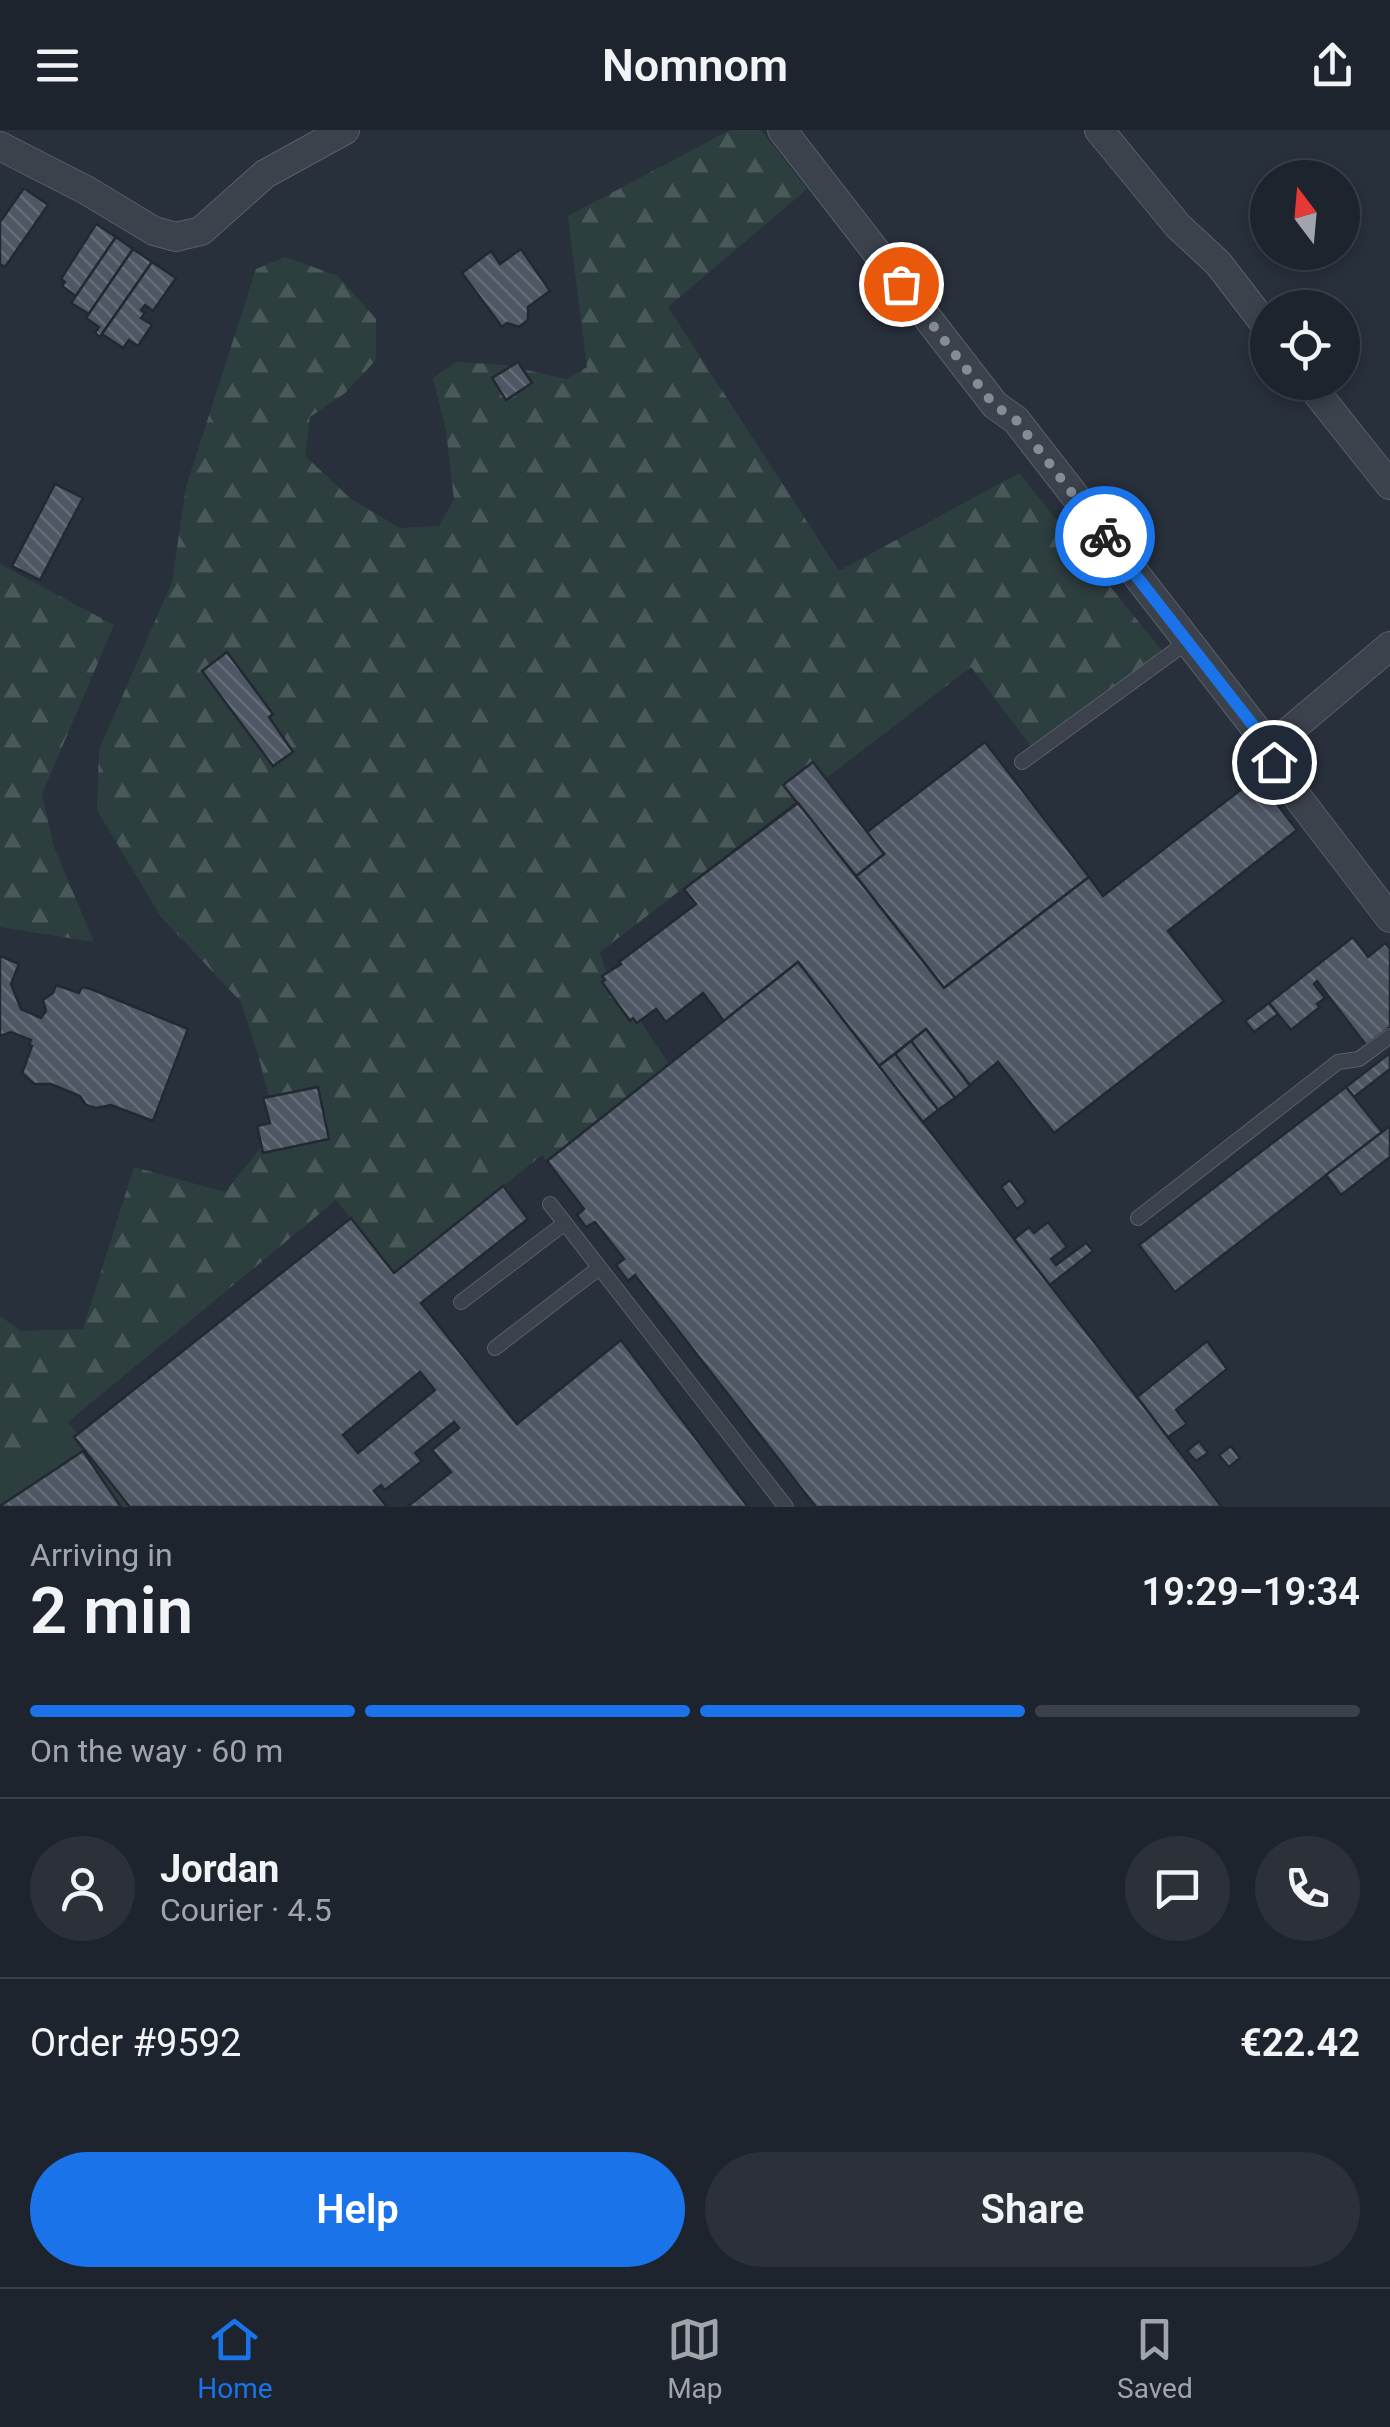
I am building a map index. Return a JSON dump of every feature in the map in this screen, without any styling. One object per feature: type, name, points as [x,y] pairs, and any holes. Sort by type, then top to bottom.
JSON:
[{"type":"street","points":[[0,146],[86,190],[154,231],[176,237],[201,231],[265,174],[345,130]]},
{"type":"street","points":[[782,130],[994,405],[1016,420],[1270,747],[1286,782],[1390,918]]},
{"type":"street","points":[[1099,130],[1178,226],[1218,263],[1250,305]]},
{"type":"street","points":[[1322,400],[1390,485]]},
{"type":"street","points":[[1270,747],[1390,646]]},
{"type":"lane","points":[[1022,762],[1187,642]]},
{"type":"lane","points":[[1138,1218],[1338,1062],[1358,1059],[1390,1036]]},
{"type":"lane","points":[[550,1204],[786,1507]]},
{"type":"lane","points":[[461,1302],[564,1223]]},
{"type":"lane","points":[[494,1348],[599,1268]]},
{"type":"green space","points":[[730,130],[761,130],[807,189],[668,307],[839,571],[1019,473],[1166,656],[1034,750],[971,667],[600,952],[605,968],[669,1064],[547,1161],[542,1155],[394,1273],[336,1200],[68,1422],[0,1471],[0,1316],[21,1331],[83,1329],[134,1167],[225,1192],[262,1146],[271,1106],[241,1002],[161,917],[97,810],[99,750],[172,582],[186,487],[256,269],[285,257],[338,276],[376,319],[376,360],[345,393],[310,417],[305,456],[351,499],[400,528],[439,526],[454,499],[446,431],[433,378],[456,362],[504,365],[567,379],[587,367],[568,216]]},
{"type":"green space","points":[[0,564],[114,625],[42,794],[54,847],[94,942],[0,927]]},
{"type":"green space","points":[[68,1422],[135,1507],[0,1507],[0,1471]]},
{"type":"building","points":[[24,188],[48,205],[5,267],[0,264],[0,222]]},
{"type":"building","points":[[96,224],[116,237],[76,296],[62,286],[65,282],[61,279]]},
{"type":"building","points":[[116,237],[133,249],[89,314],[71,303]]},
{"type":"building","points":[[133,249],[152,262],[100,337],[95,333],[99,327],[86,318]]},
{"type":"building","points":[[521,249],[550,291],[528,307],[528,320],[519,327],[507,323],[502,327],[462,273],[491,251],[500,264]]},
{"type":"building","points":[[152,262],[176,278],[153,311],[145,305],[141,310],[145,313],[141,318],[152,325],[138,346],[129,340],[123,348],[102,334]]},
{"type":"building","points":[[518,362],[532,383],[506,400],[492,378]]},
{"type":"building","points":[[55,484],[83,498],[40,580],[12,566]]},
{"type":"building","points":[[227,652],[273,714],[269,717],[293,752],[273,766],[202,671]]},
{"type":"building","points":[[985,742],[1089,877],[944,988],[856,876],[884,854],[867,832]]},
{"type":"building","points":[[813,762],[884,854],[856,876],[783,785]]},
{"type":"building","points":[[1256,778],[1297,830],[1168,931],[1224,1001],[1054,1133],[998,1062],[970,1085],[926,1029],[879,1066],[798,962],[724,1021],[703,993],[666,1022],[656,1009],[637,1023],[633,1018],[630,1021],[602,982],[602,976],[696,904],[684,889],[798,803],[944,988],[1089,877],[1103,896]]},
{"type":"building","points":[[1353,937],[1368,957],[1385,943],[1390,949],[1390,1027],[1366,1045],[1317,981],[1314,984],[1325,998],[1317,1004],[1320,1007],[1291,1030],[1269,1003]]},
{"type":"building","points":[[0,956],[19,964],[11,984],[21,1009],[41,1018],[46,1011],[43,1000],[56,985],[79,993],[82,987],[91,989],[188,1029],[153,1121],[111,1105],[86,1105],[80,1096],[51,1084],[34,1084],[22,1073],[31,1040],[11,1032],[0,1036]]},
{"type":"building","points":[[798,962],[1222,1507],[816,1507],[635,1275],[628,1281],[616,1265],[624,1259],[595,1222],[586,1227],[577,1215],[584,1209],[547,1161]]},
{"type":"building","points":[[1269,1003],[1278,1014],[1254,1032],[1245,1021]]},
{"type":"building","points":[[926,1029],[970,1086],[955,1098],[911,1041]]},
{"type":"building","points":[[911,1041],[955,1098],[938,1110],[895,1054]]},
{"type":"building","points":[[1390,1053],[1390,1069],[1354,1097],[1346,1087]]},
{"type":"building","points":[[895,1054],[938,1110],[923,1122],[879,1066]]},
{"type":"building","points":[[318,1087],[329,1139],[263,1153],[257,1126],[270,1123],[263,1098]]},
{"type":"building","points":[[1346,1087],[1382,1132],[1175,1292],[1139,1245]]},
{"type":"building","points":[[1390,1126],[1390,1157],[1341,1195],[1326,1175]]},
{"type":"building","points":[[1010,1180],[1026,1202],[1017,1209],[1001,1187]]},
{"type":"building","points":[[503,1186],[528,1219],[421,1303],[517,1424],[621,1340],[748,1507],[407,1507],[451,1472],[432,1450],[459,1428],[454,1422],[415,1453],[422,1461],[385,1490],[381,1485],[374,1491],[387,1507],[130,1507],[74,1437],[351,1218],[394,1273]],"holes":[[[420,1372],[435,1390],[358,1453],[343,1435]]]},
{"type":"building","points":[[1048,1222],[1067,1247],[1051,1259],[1056,1265],[1086,1243],[1093,1251],[1050,1285],[1014,1239],[1029,1227],[1034,1233]]},
{"type":"building","points":[[1207,1341],[1227,1369],[1176,1410],[1187,1424],[1168,1437],[1137,1397]]},
{"type":"building","points":[[1199,1441],[1208,1453],[1196,1461],[1187,1451]]},
{"type":"building","points":[[1231,1446],[1240,1458],[1229,1467],[1219,1455]]},
{"type":"building","points":[[83,1451],[121,1507],[0,1507],[0,1506]]},
{"type":"way so far","points":[[901,284],[994,405],[1016,420],[1105,536]]},
{"type":"route","points":[[1105,536],[1270,747],[1274,762]]}]
